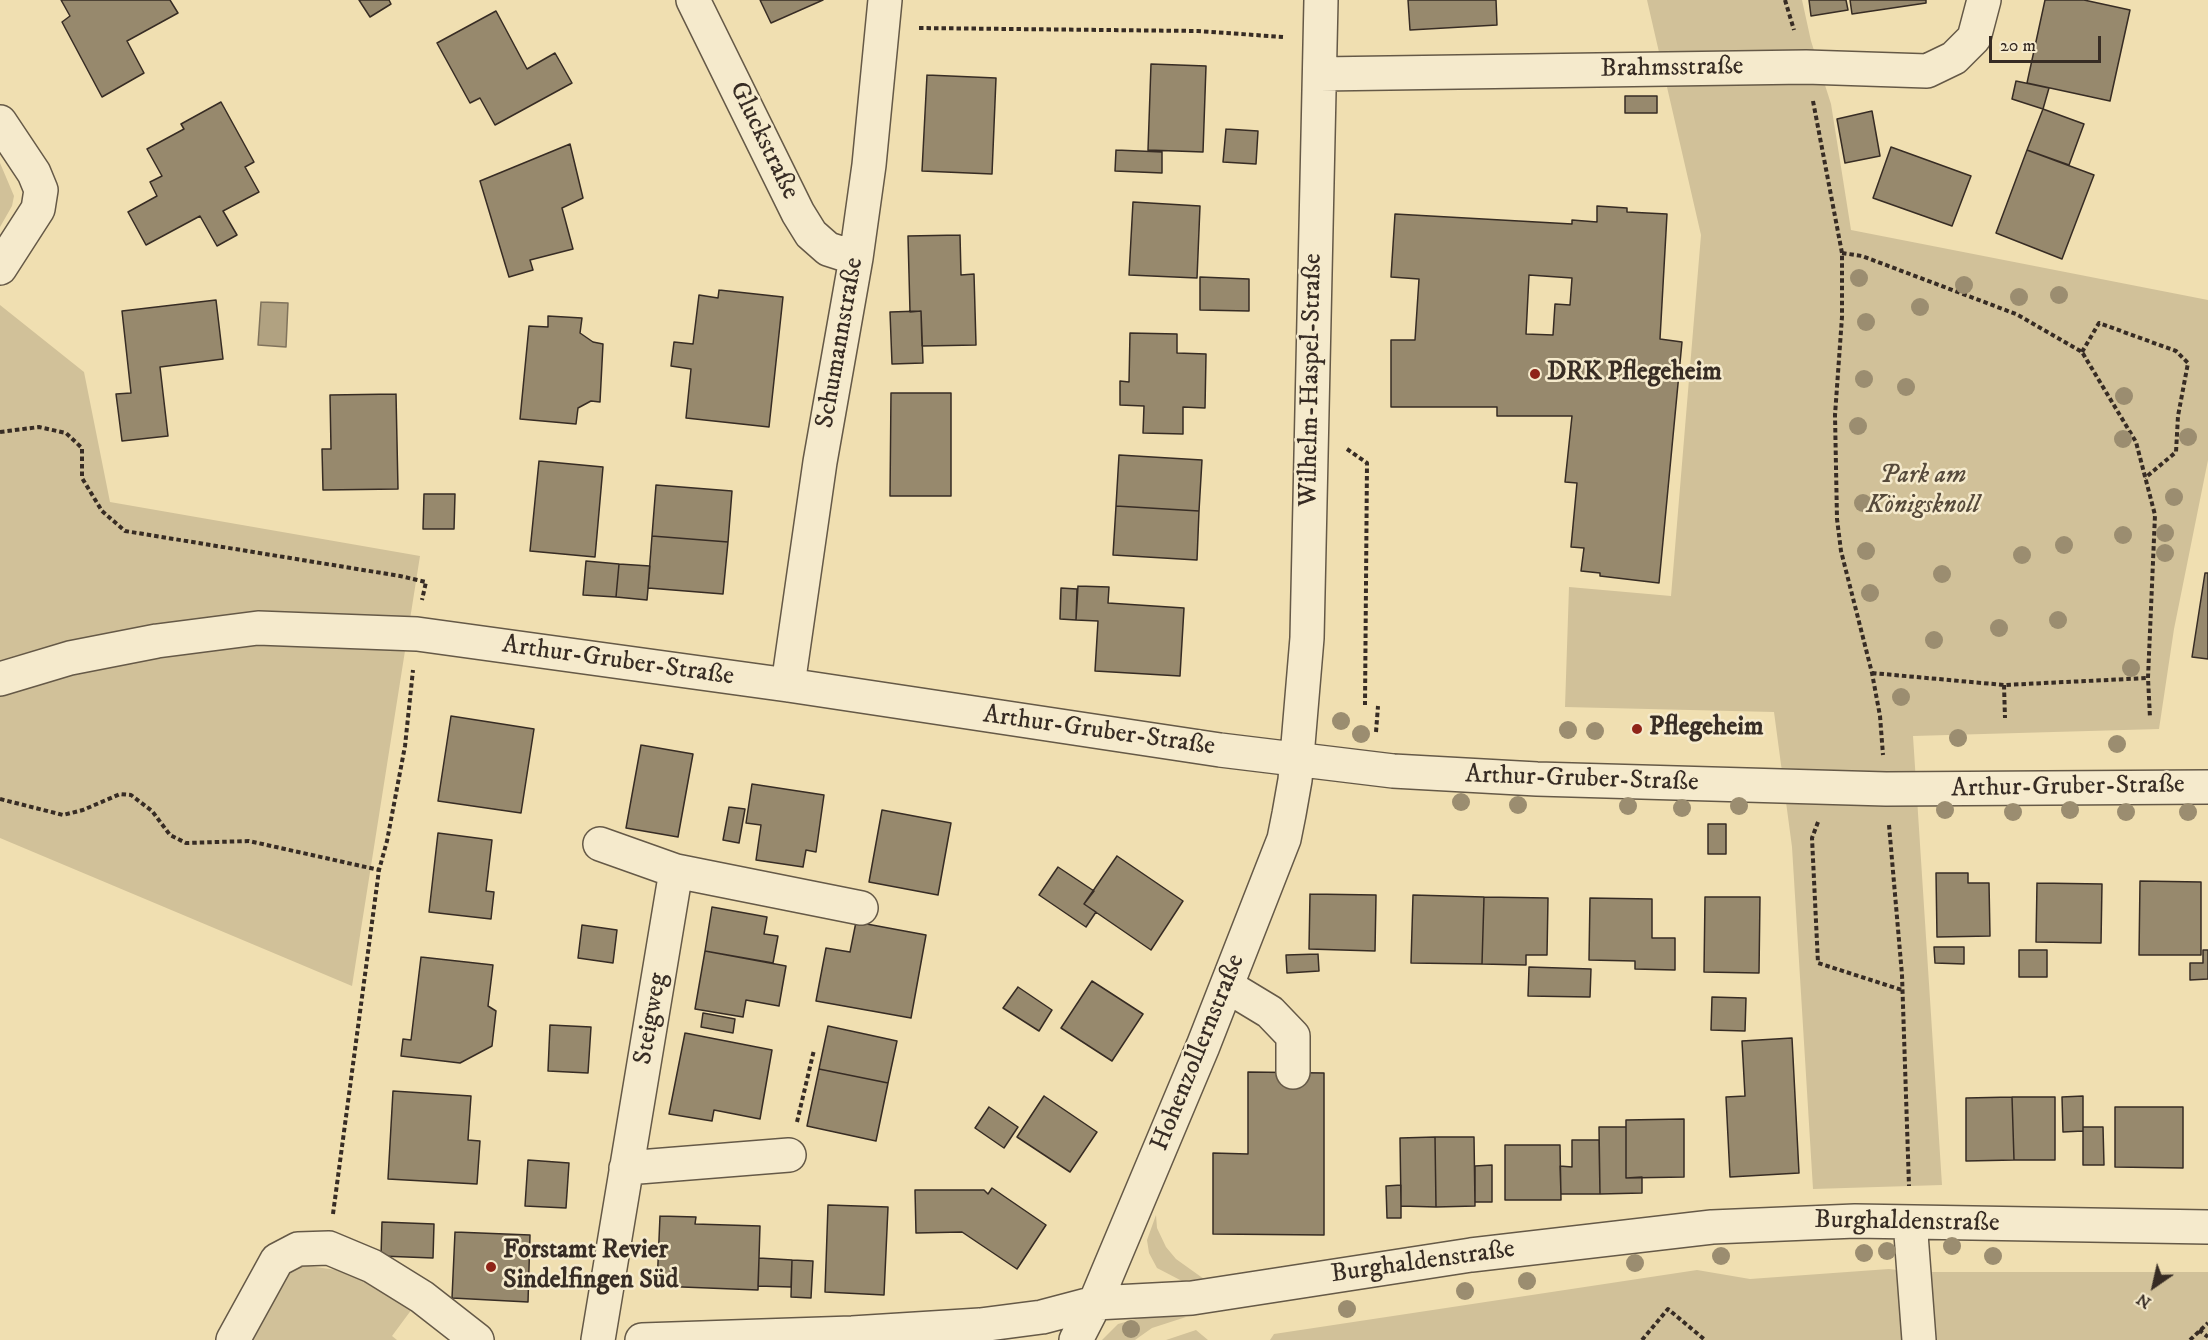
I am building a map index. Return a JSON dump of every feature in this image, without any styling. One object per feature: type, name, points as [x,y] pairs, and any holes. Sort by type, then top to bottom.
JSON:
[{"type":"street","name":"Gluckstraße","points":[[693,0],[811,234],[828,249],[856,258]]},
{"type":"street","name":"Wilhelm-Haspel-Straße","points":[[1296,759],[1307,638],[1321,0]]},
{"type":"street","name":"Brahmsstraße","points":[[1320,74],[1806,67],[1927,71],[1954,58],[1974,38],[1984,0]]},
{"type":"street","name":"Schumannstraße","points":[[788,685],[820,462],[856,258],[869,165],[884,14]]},
{"type":"street","points":[[0,122],[34,173],[41,190],[38,209],[0,268]]},
{"type":"street","name":"Arthur-Gruber-Straße","points":[[0,679],[81,656],[157,641],[258,628],[417,634],[1393,771],[1537,779],[1886,789],[2208,787]]},
{"type":"street","name":"Hohenzollernstraße","points":[[1076,1340],[1095,1303],[1227,986],[1284,839],[1296,759]]},
{"type":"street","points":[[600,844],[676,871],[861,909]]},
{"type":"street","name":"Steigweg","points":[[598,1340],[676,871]]},
{"type":"street","points":[[1227,986],[1270,1012],[1293,1036],[1293,1072]]},
{"type":"street","points":[[626,1168],[789,1155]]},
{"type":"street","name":"Burghaldenstraße","points":[[642,1340],[852,1333],[980,1324],[1042,1317],[1095,1303],[1192,1298],[1471,1255],[1712,1227],[1799,1222],[1910,1228],[2208,1227]]},
{"type":"street","points":[[1910,1228],[1919,1340]]},
{"type":"street","points":[[233,1340],[277,1260],[297,1249],[329,1248],[372,1266],[422,1297],[477,1340]]},
{"type":"path","points":[[1785,0],[1806,67],[1842,253],[1842,317],[1835,415],[1837,519],[1841,551],[1872,673],[1880,716],[1902,990],[1910,1228]]},
{"type":"path","points":[[884,14],[1284,37]]},
{"type":"path","points":[[1842,253],[1862,256],[2016,314],[2082,352],[2136,442],[2155,515],[2148,678],[2150,718]]},
{"type":"path","points":[[2082,352],[2099,323],[2176,351],[2188,363],[2178,416],[2176,452],[2145,478]]},
{"type":"path","points":[[0,432],[39,427],[66,433],[82,448],[82,478],[102,511],[125,531],[426,582]]},
{"type":"path","points":[[1341,445],[1367,463],[1365,705]]},
{"type":"path","points":[[329,1248],[379,870],[387,841],[405,746],[417,634]]},
{"type":"path","points":[[1872,673],[2004,685],[2148,678]]},
{"type":"path","points":[[2004,685],[2005,718]]},
{"type":"path","points":[[0,799],[63,814],[83,810],[120,794],[130,795],[152,811],[170,835],[186,843],[249,841],[379,870]]},
{"type":"path","points":[[1812,838],[1818,963],[1902,990]]},
{"type":"path","points":[[789,1155],[814,1050]]},
{"type":"path","points":[[1642,1340],[1668,1309],[1705,1340]]},
{"type":"path","points":[[2190,1340],[2208,1323]]},
{"type":"path","points":[[2199,1330],[2208,1337]]},
{"type":"green space","name":"Park am Königsknoll","points":[[1647,0],[1802,0],[1811,41],[1831,104],[1851,230],[2208,300],[2208,460],[2174,629],[2159,729],[1913,736],[1942,1185],[1813,1189],[1792,847],[1774,712],[1565,707],[1569,587],[1671,596],[1701,235]]},
{"type":"green space","points":[[0,163],[14,196],[12,206],[0,227]]},
{"type":"green space","points":[[0,305],[84,372],[110,502],[420,556],[352,986],[0,838]]},
{"type":"green space","points":[[1156,1215],[1157,1228],[1166,1247],[1176,1259],[1204,1279],[1182,1281],[1157,1268],[1149,1253],[1147,1240]]},
{"type":"green space","points":[[308,1266],[337,1270],[369,1282],[412,1309],[392,1336],[397,1340],[251,1340],[286,1273],[292,1267]]},
{"type":"green space","points":[[1889,1269],[1915,1272],[2208,1272],[2208,1340],[1270,1340],[1274,1334],[1697,1270],[1750,1279]]},
{"type":"green space","points":[[1150,1315],[1186,1317],[1152,1328],[1135,1340],[1102,1340],[1118,1324]]},
{"type":"green space","points":[[1196,1330],[1208,1340],[1166,1340]]},
{"type":"shaded area","points":[[261,302],[288,303],[286,347],[258,345]]},
{"type":"building","points":[[61,0],[170,0],[178,13],[127,41],[144,73],[102,97],[62,22],[70,16]]},
{"type":"building","points":[[359,0],[389,0],[391,4],[370,17]]},
{"type":"building","points":[[760,0],[823,0],[771,23]]},
{"type":"building","points":[[1408,0],[1496,0],[1497,25],[1410,30]]},
{"type":"building","points":[[1809,0],[1846,0],[1848,10],[1811,16]]},
{"type":"building","points":[[1850,0],[1926,0],[1926,3],[1852,14]]},
{"type":"building","points":[[2045,0],[2084,0],[2130,10],[2110,101],[2027,83]]},
{"type":"building","points":[[496,11],[527,69],[555,53],[572,83],[495,125],[480,98],[470,103],[437,43]]},
{"type":"building","points":[[1151,64],[1206,66],[1203,152],[1148,150]]},
{"type":"building","points":[[927,75],[996,78],[992,174],[922,171]]},
{"type":"building","points":[[2016,81],[2049,88],[2043,109],[2012,99]]},
{"type":"building","points":[[1625,96],[1657,96],[1657,113],[1625,113]]},
{"type":"building","points":[[221,102],[254,162],[245,167],[259,192],[223,211],[237,235],[217,246],[200,216],[146,245],[128,212],[157,196],[150,182],[162,176],[147,149],[184,129],[181,124]]},
{"type":"building","points":[[2043,109],[2084,124],[2069,165],[2027,150]]},
{"type":"building","points":[[1872,111],[1880,156],[1845,163],[1837,119]]},
{"type":"building","points":[[1226,129],[1258,131],[1256,164],[1223,162]]},
{"type":"building","points":[[570,144],[583,198],[562,208],[573,249],[530,260],[533,270],[509,277],[480,181]]},
{"type":"building","points":[[1891,147],[1971,176],[1952,226],[1873,198]]},
{"type":"building","points":[[1116,150],[1162,152],[1162,173],[1115,171]]},
{"type":"building","points":[[2027,150],[2094,175],[2062,259],[1996,233]]},
{"type":"building","points":[[1133,202],[1200,206],[1197,278],[1129,275]]},
{"type":"building","name":"DRK Pflegeheim","points":[[1597,206],[1627,208],[1627,212],[1667,214],[1660,339],[1682,342],[1659,583],[1600,576],[1600,573],[1581,571],[1584,548],[1571,547],[1577,483],[1565,482],[1572,416],[1497,416],[1497,407],[1391,407],[1391,340],[1415,340],[1419,279],[1391,277],[1395,214],[1572,224],[1572,220],[1597,222]],"holes":[[[1529,275],[1572,278],[1570,305],[1555,304],[1553,335],[1526,334]]]},
{"type":"building","points":[[960,235],[961,275],[974,274],[976,345],[922,346],[921,311],[910,312],[908,236]]},
{"type":"building","points":[[1200,277],[1249,279],[1249,311],[1200,310]]},
{"type":"building","points":[[719,290],[783,297],[769,427],[686,418],[691,369],[671,366],[674,342],[693,344],[699,295],[718,298]]},
{"type":"building","points":[[216,300],[223,359],[160,367],[168,436],[122,441],[116,394],[131,393],[122,311]]},
{"type":"building","points":[[921,311],[923,363],[892,364],[890,312]]},
{"type":"building","points":[[548,316],[582,318],[580,333],[593,342],[603,344],[600,402],[591,401],[578,408],[576,424],[520,419],[529,326],[548,327]]},
{"type":"building","points":[[1130,333],[1177,334],[1177,353],[1206,354],[1205,408],[1183,407],[1183,434],[1143,433],[1144,406],[1120,405],[1120,381],[1129,382]]},
{"type":"building","points":[[891,393],[951,393],[951,496],[890,496]]},
{"type":"building","points":[[396,394],[398,489],[323,490],[322,449],[331,449],[330,395]]},
{"type":"building","points":[[1119,455],[1202,460],[1199,511],[1116,506]]},
{"type":"building","points":[[539,461],[603,467],[595,557],[530,551]]},
{"type":"building","points":[[656,485],[732,491],[728,542],[652,536]]},
{"type":"building","points":[[424,494],[455,494],[454,529],[423,529]]},
{"type":"building","points":[[1116,506],[1199,511],[1197,560],[1113,555]]},
{"type":"building","points":[[652,536],[728,542],[723,594],[648,588]]},
{"type":"building","points":[[586,561],[619,564],[616,597],[583,595]]},
{"type":"building","points":[[619,564],[650,566],[647,600],[616,597]]},
{"type":"building","points":[[2205,573],[2208,573],[2208,659],[2192,657]]},
{"type":"building","points":[[1078,586],[1109,587],[1108,603],[1184,608],[1180,676],[1095,671],[1098,621],[1076,620]]},
{"type":"building","points":[[1061,588],[1077,589],[1076,620],[1060,619]]},
{"type":"building","points":[[451,716],[534,729],[521,813],[438,801]]},
{"type":"building","points":[[641,745],[693,754],[678,837],[626,828]]},
{"type":"building","points":[[752,784],[824,795],[816,852],[806,850],[803,867],[756,860],[761,825],[746,823]]},
{"type":"building","points":[[729,807],[745,809],[739,843],[723,840]]},
{"type":"building","points":[[882,810],[951,823],[938,895],[869,882]]},
{"type":"building","points":[[1708,824],[1726,824],[1726,854],[1708,854]]},
{"type":"building","points":[[438,833],[492,840],[486,891],[494,892],[491,919],[429,912]]},
{"type":"building","points":[[1117,856],[1183,901],[1151,950],[1084,904]]},
{"type":"building","points":[[1058,867],[1094,891],[1084,904],[1096,912],[1086,927],[1039,895]]},
{"type":"building","points":[[1936,873],[1968,873],[1968,883],[1989,883],[1990,936],[1937,937]]},
{"type":"building","points":[[2140,881],[2201,882],[2201,955],[2139,955]]},
{"type":"building","points":[[2037,883],[2102,884],[2101,943],[2036,942]]},
{"type":"building","points":[[1310,894],[1376,895],[1375,951],[1309,949]]},
{"type":"building","points":[[1413,895],[1484,897],[1482,964],[1411,963]]},
{"type":"building","points":[[1484,897],[1548,898],[1547,955],[1526,955],[1526,965],[1482,964]]},
{"type":"building","points":[[1705,897],[1760,897],[1759,973],[1704,972]]},
{"type":"building","points":[[1590,898],[1652,899],[1652,938],[1675,938],[1675,970],[1635,969],[1635,961],[1589,960]]},
{"type":"building","points":[[712,907],[767,917],[764,934],[778,936],[773,963],[705,951]]},
{"type":"building","points":[[856,922],[926,935],[911,1018],[816,1001],[826,948],[850,952]]},
{"type":"building","points":[[582,925],[617,930],[613,963],[578,958]]},
{"type":"building","points":[[1934,947],[1964,947],[1964,964],[1935,963]]},
{"type":"building","points":[[2019,950],[2047,950],[2047,977],[2019,977]]},
{"type":"building","points":[[2203,950],[2208,950],[2208,979],[2190,980],[2190,963],[2203,963]]},
{"type":"building","points":[[705,951],[786,966],[779,1006],[746,1000],[743,1017],[695,1009]]},
{"type":"building","points":[[1318,954],[1319,971],[1287,973],[1286,955]]},
{"type":"building","points":[[421,957],[493,965],[488,1006],[496,1011],[492,1046],[460,1063],[401,1056],[403,1039],[411,1040]]},
{"type":"building","points":[[1529,967],[1591,969],[1590,997],[1528,996]]},
{"type":"building","points":[[1092,981],[1143,1014],[1112,1061],[1061,1028]]},
{"type":"building","points":[[1018,987],[1052,1010],[1039,1031],[1003,1008]]},
{"type":"building","points":[[1712,997],[1746,998],[1745,1031],[1711,1030]]},
{"type":"building","points":[[703,1013],[735,1019],[733,1033],[701,1027]]},
{"type":"building","points":[[550,1025],[591,1027],[588,1073],[548,1071]]},
{"type":"building","points":[[828,1026],[897,1041],[888,1083],[819,1069]]},
{"type":"building","points":[[685,1033],[772,1050],[760,1119],[714,1110],[712,1121],[669,1114]]},
{"type":"building","points":[[1792,1038],[1799,1173],[1730,1177],[1726,1097],[1745,1096],[1742,1041]]},
{"type":"building","points":[[819,1069],[888,1083],[876,1141],[807,1126]]},
{"type":"building","points":[[1248,1072],[1324,1073],[1324,1235],[1213,1234],[1213,1153],[1248,1154]]},
{"type":"building","points":[[393,1091],[471,1096],[468,1140],[480,1141],[477,1184],[388,1179]]},
{"type":"building","points":[[1044,1096],[1097,1132],[1070,1172],[1017,1137]]},
{"type":"building","points":[[2083,1096],[2083,1131],[2063,1132],[2062,1097]]},
{"type":"building","points":[[2012,1097],[2014,1160],[1966,1161],[1966,1098]]},
{"type":"building","points":[[2012,1097],[2055,1097],[2055,1160],[2014,1160]]},
{"type":"building","points":[[989,1107],[1018,1127],[1004,1148],[975,1128]]},
{"type":"building","points":[[2115,1107],[2183,1107],[2183,1168],[2115,1167]]},
{"type":"building","points":[[1684,1119],[1684,1177],[1626,1178],[1626,1120]]},
{"type":"building","points":[[1599,1127],[1626,1127],[1626,1178],[1642,1177],[1642,1193],[1600,1194]]},
{"type":"building","points":[[2083,1127],[2103,1127],[2104,1165],[2083,1165]]},
{"type":"building","points":[[1435,1137],[1474,1137],[1475,1206],[1436,1207]]},
{"type":"building","points":[[1435,1137],[1436,1207],[1401,1206],[1400,1138]]},
{"type":"building","points":[[1572,1140],[1599,1140],[1600,1194],[1561,1194],[1560,1166],[1572,1167]]},
{"type":"building","points":[[1505,1145],[1560,1145],[1561,1200],[1505,1200]]},
{"type":"building","points":[[528,1160],[569,1163],[566,1208],[525,1206]]},
{"type":"building","points":[[1492,1165],[1492,1202],[1475,1202],[1475,1166]]},
{"type":"building","points":[[1401,1185],[1401,1218],[1387,1218],[1386,1186]]},
{"type":"building","points":[[992,1188],[1046,1225],[1017,1269],[962,1232],[916,1233],[915,1190],[984,1190],[988,1194]]},
{"type":"building","points":[[828,1205],[888,1207],[884,1295],[825,1292]]},
{"type":"building","points":[[660,1216],[696,1217],[695,1224],[760,1226],[758,1290],[657,1286]]},
{"type":"building","points":[[382,1222],[434,1224],[433,1258],[381,1256]]},
{"type":"building","name":"Forstamt Revier Sindelfingen Süd","points":[[455,1232],[530,1235],[528,1302],[452,1298]]},
{"type":"building","points":[[759,1258],[792,1260],[791,1287],[758,1286]]},
{"type":"building","points":[[792,1260],[813,1261],[811,1298],[791,1297]]},
{"type":"place","name":"DRK Pflegeheim","points":[[1535,374]]},
{"type":"place","name":"Pflegeheim","points":[[1637,729]]},
{"type":"place","name":"Forstamt Revier Sindelfingen Süd","points":[[491,1267]]}]
